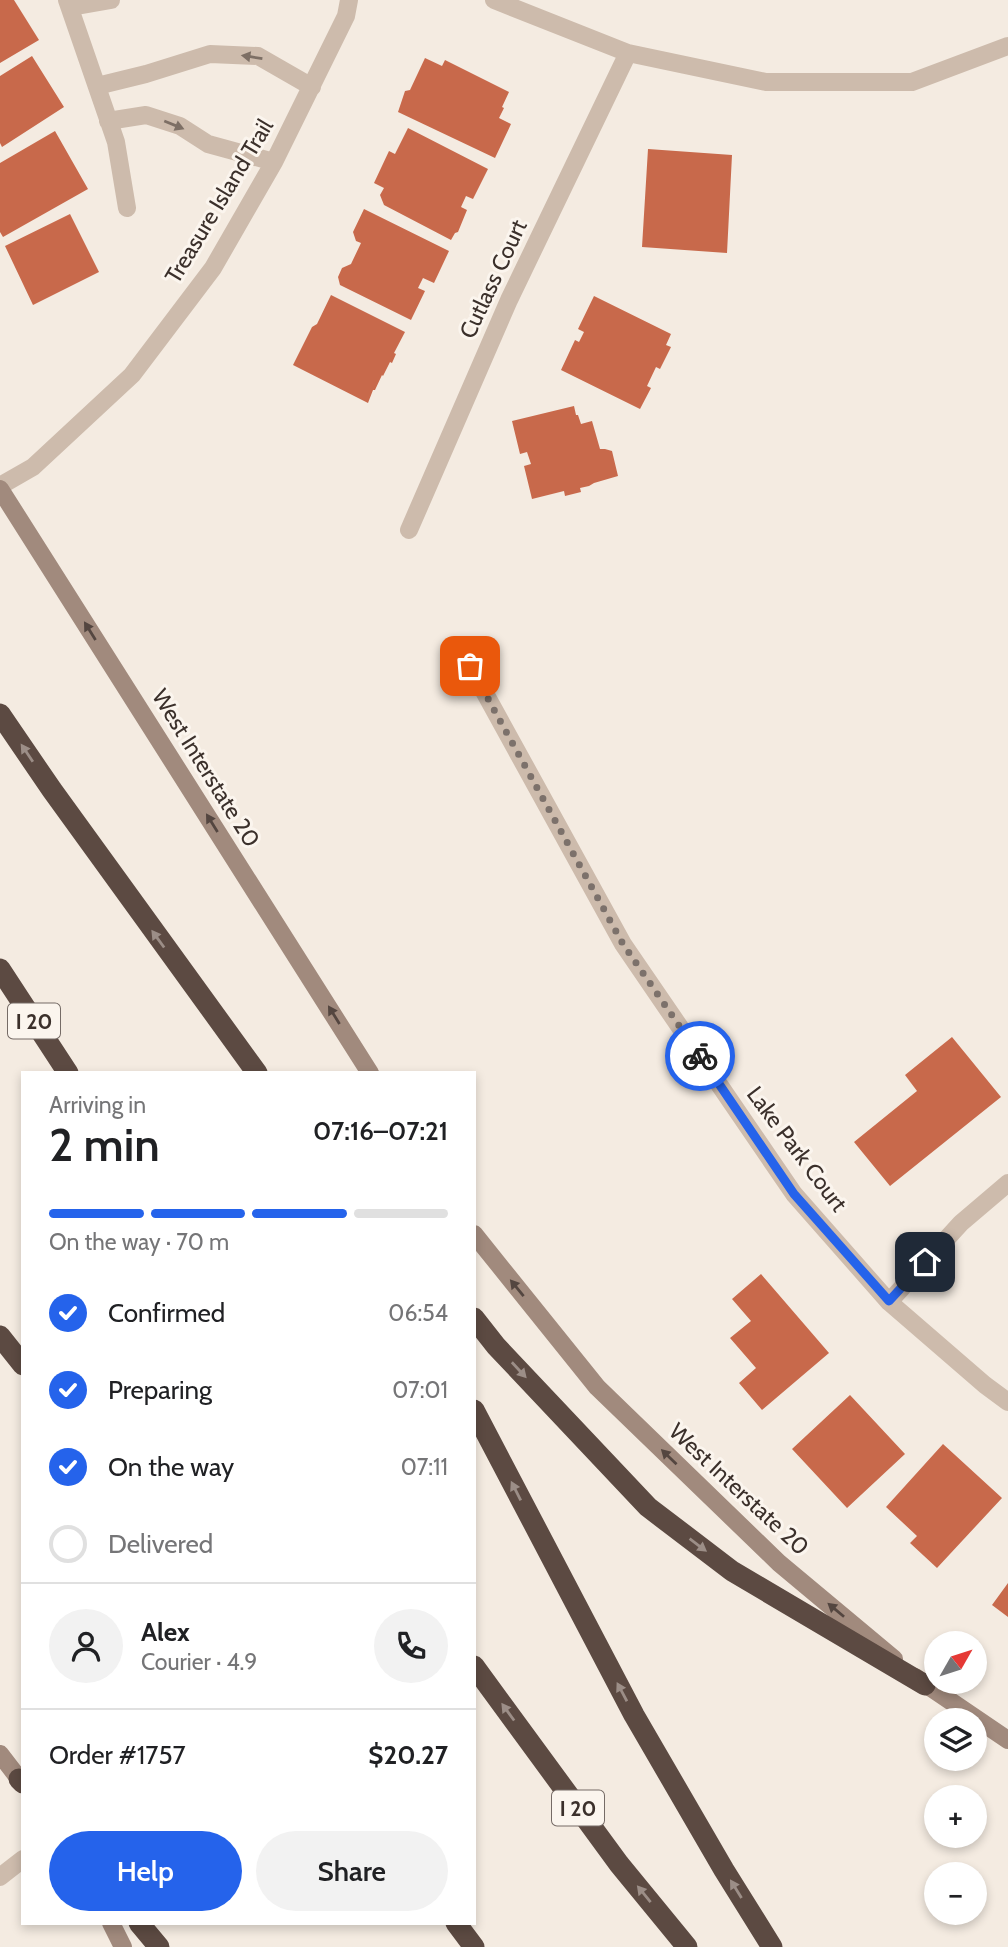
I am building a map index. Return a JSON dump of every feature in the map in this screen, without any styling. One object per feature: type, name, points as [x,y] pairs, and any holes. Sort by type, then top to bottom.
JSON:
[{"type":"highway","points":[[0,714],[177,965],[256,1071]]},
{"type":"highway","points":[[177,965],[271,1071]]},
{"type":"highway","name":"I 20","points":[[0,969],[67,1071]]},
{"type":"highway","points":[[476,1321],[496,1346],[648,1507],[732,1571],[924,1684]]},
{"type":"highway","points":[[0,1336],[21,1363]]},
{"type":"highway","points":[[476,1414],[634,1715],[772,1947]]},
{"type":"highway","name":"I 20","points":[[476,1669],[619,1864],[687,1947]]},
{"type":"highway","points":[[141,1925],[159,1947]]},
{"type":"highway","points":[[458,1925],[474,1947]]},
{"type":"main road","name":"West Interstate 20","points":[[0,487],[369,1071]]},
{"type":"main road","name":"West Interstate 20","points":[[476,1236],[597,1387],[779,1563],[924,1684]]},
{"type":"main road","name":"West Interstate 20","points":[[939,1694],[1008,1740]]},
{"type":"main road","points":[[0,1754],[21,1781]]},
{"type":"main road","points":[[112,1925],[123,1947]]},
{"type":"street","points":[[111,0],[69,4],[116,142],[127,208]]},
{"type":"street","name":"Treasure Island Trail","points":[[0,487],[33,467],[132,375],[213,268],[274,162],[346,16],[349,0]]},
{"type":"street","points":[[494,0],[628,53],[766,82],[912,82],[1008,46]]},
{"type":"street","name":"Cutlass Court","points":[[409,530],[509,300],[628,53]]},
{"type":"street","points":[[97,86],[210,54],[258,56],[312,87]]},
{"type":"street","points":[[108,121],[146,116],[180,126],[208,144],[274,162]]},
{"type":"street","name":"Lake Park Court","points":[[470,666],[623,944],[794,1194],[889,1301],[1008,1402]]},
{"type":"street","points":[[889,1301],[961,1223],[1008,1183]]},
{"type":"street","points":[[0,1877],[21,1861]]},
{"type":"building","points":[[0,0],[14,0],[39,40],[0,63]]},
{"type":"building","points":[[32,56],[64,107],[2,147],[0,76]]},
{"type":"building","points":[[425,58],[442,66],[445,60],[509,92],[499,118],[511,124],[495,158],[398,112],[405,91],[410,90]]},
{"type":"building","points":[[408,128],[488,169],[473,199],[466,196],[461,207],[467,210],[458,232],[451,240],[384,205],[380,195],[384,188],[374,183],[389,151],[395,154]]},
{"type":"building","points":[[55,131],[88,189],[3,237],[0,232],[0,163]]},
{"type":"building","points":[[648,149],[732,155],[727,253],[642,247]]},
{"type":"building","points":[[364,209],[449,251],[434,283],[423,278],[418,288],[425,291],[411,320],[340,285],[338,277],[342,268],[351,264],[361,243],[356,241],[353,232]]},
{"type":"building","points":[[70,214],[99,272],[33,305],[5,246]]},
{"type":"building","points":[[331,295],[405,332],[392,363],[390,362],[373,390],[368,403],[293,365]]},
{"type":"building","points":[[594,296],[671,334],[666,345],[671,347],[660,369],[656,367],[647,386],[651,388],[640,409],[561,370],[575,340],[579,342],[584,332],[578,329]]},
{"type":"building","points":[[574,406],[581,424],[592,421],[600,449],[612,451],[618,476],[580,488],[581,492],[565,496],[564,491],[532,499],[524,466],[531,464],[527,452],[520,454],[512,421]]},
{"type":"building","points":[[952,1037],[1001,1097],[890,1186],[854,1142],[917,1091],[905,1075]]},
{"type":"building","points":[[761,1274],[829,1353],[762,1410],[739,1383],[756,1368],[730,1338],[751,1321],[732,1299]]},
{"type":"building","points":[[850,1395],[905,1454],[847,1508],[792,1449]]},
{"type":"building","points":[[943,1444],[1002,1498],[937,1568],[910,1543],[917,1536],[886,1507]]},
{"type":"building","points":[[1008,1583],[1008,1617],[992,1605]]},
{"type":"way so far","points":[[470,666],[623,944],[700,1056]]},
{"type":"route","points":[[700,1056],[794,1194],[889,1301],[925,1262]]}]
